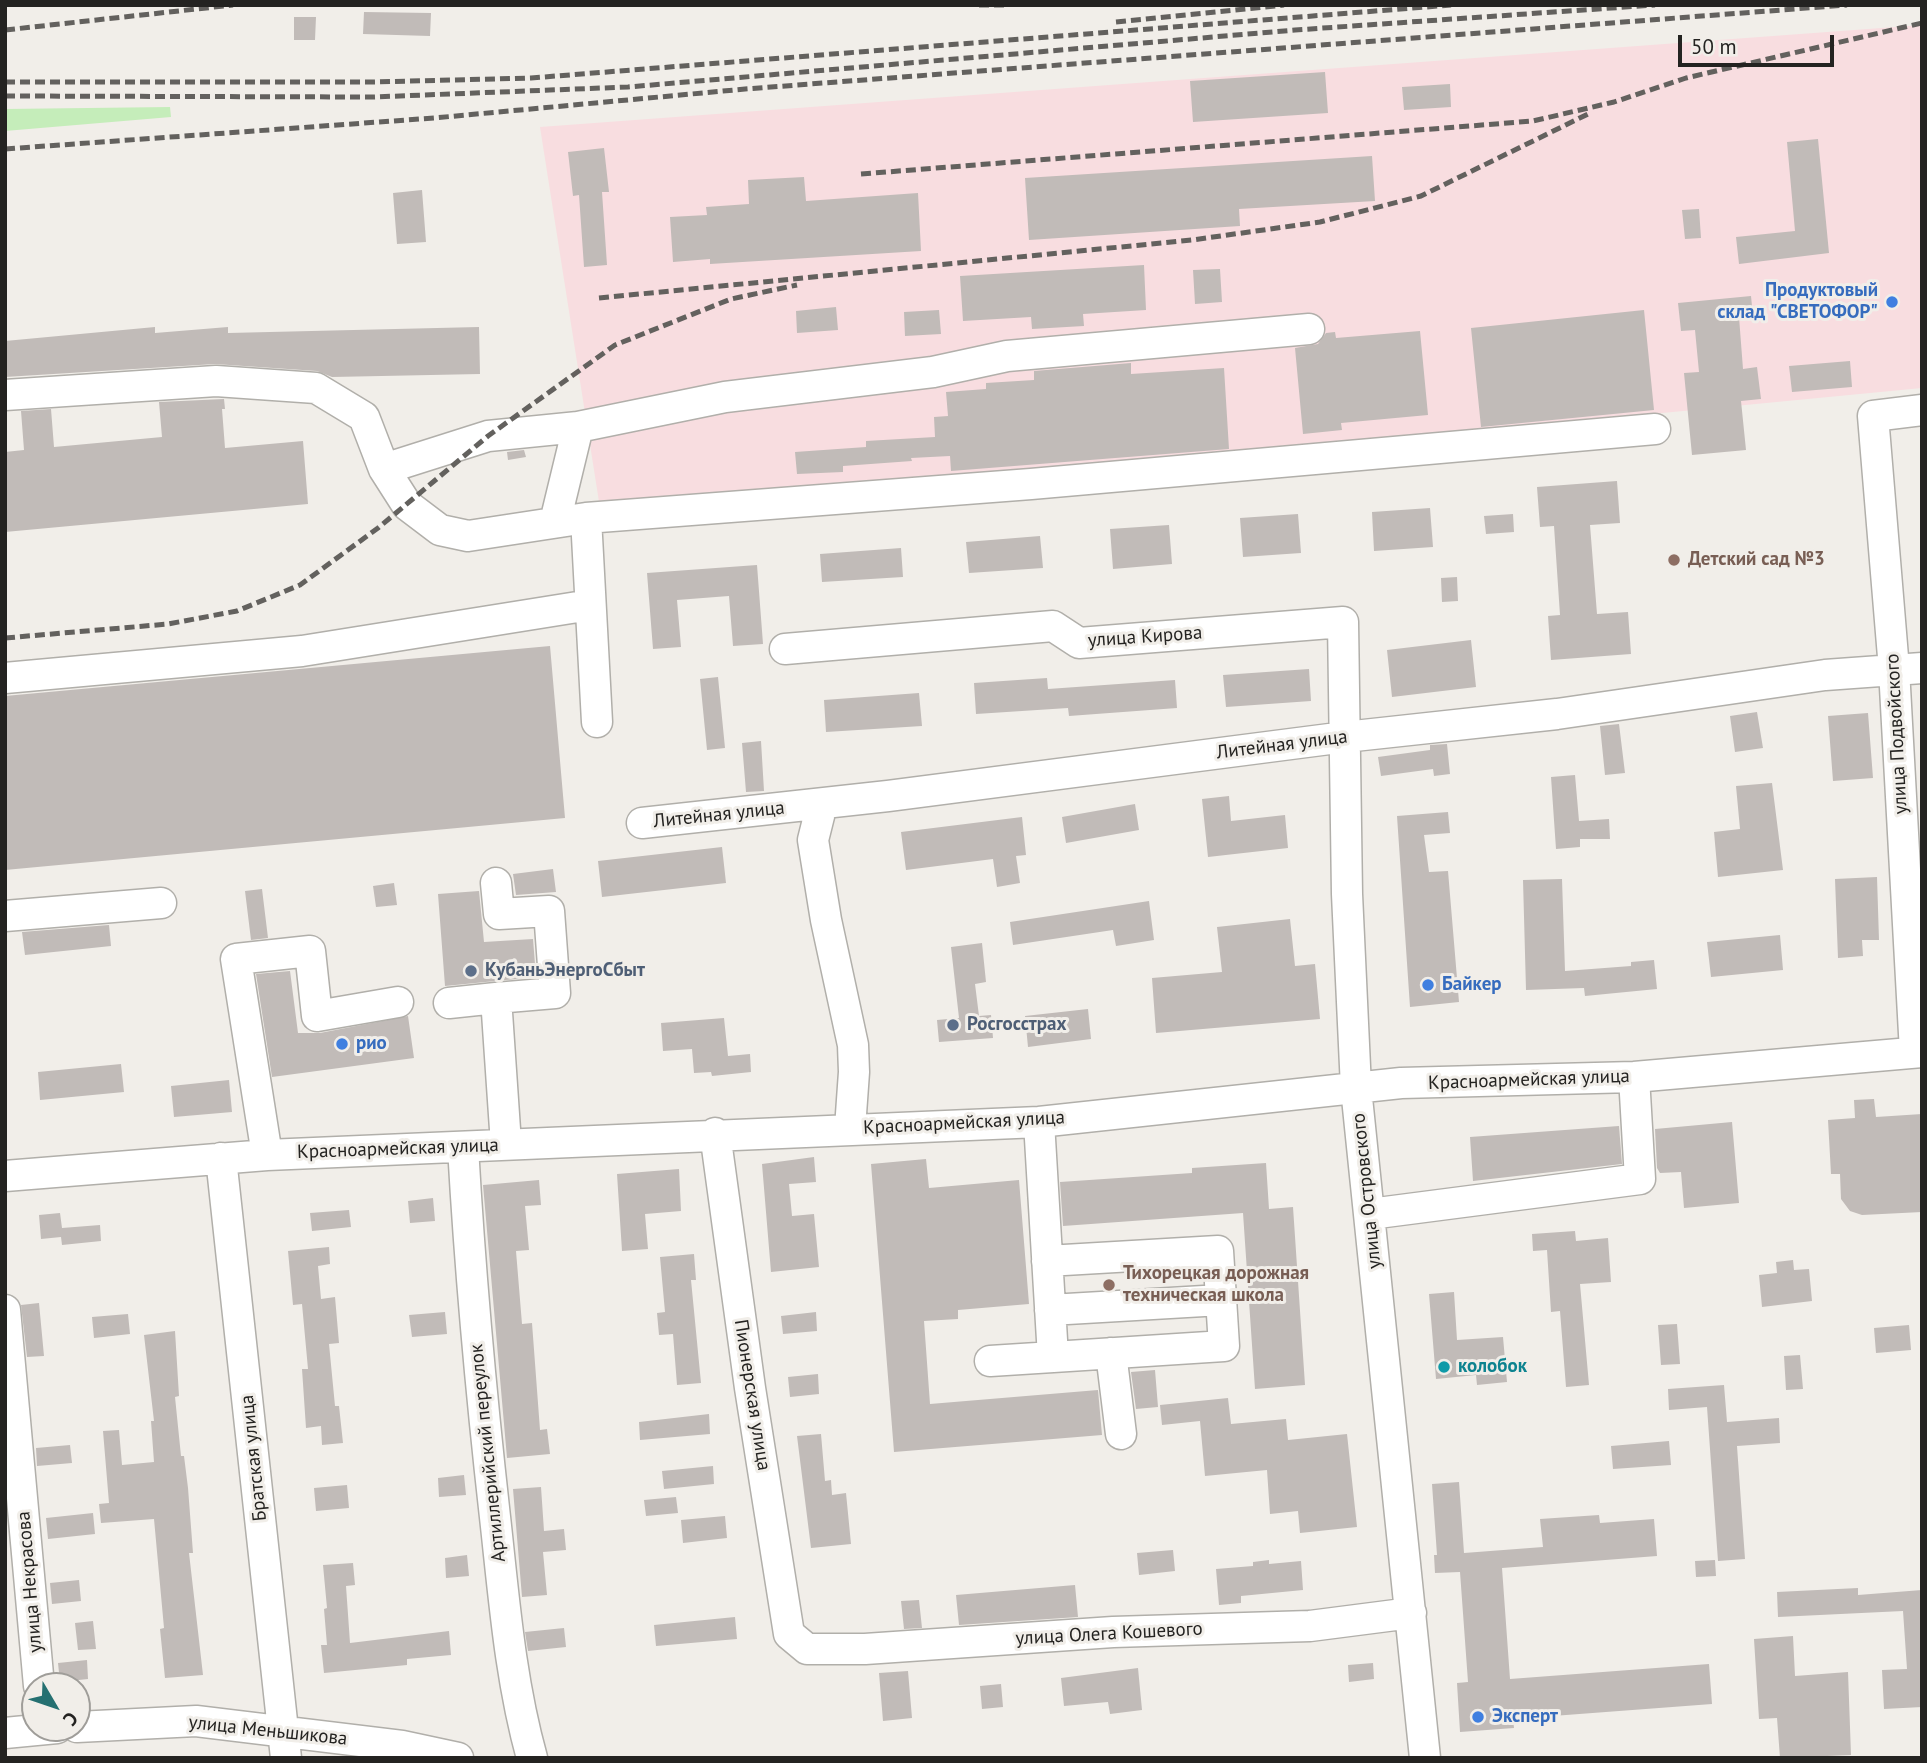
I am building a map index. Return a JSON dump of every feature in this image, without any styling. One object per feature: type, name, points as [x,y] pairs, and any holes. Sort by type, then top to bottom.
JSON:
[{"type":"street","points":[[384,469],[488,436],[578,427],[725,397],[933,372],[1007,356],[1309,329]]},
{"type":"street","points":[[5,395],[216,381],[316,388],[364,417],[384,469],[407,505],[440,530],[468,536],[586,517],[1031,484],[1655,429]]},
{"type":"street","name":"улица Подвойского","points":[[1918,1052],[1908,668],[1873,416],[1922,410]]},
{"type":"street","points":[[555,523],[578,427]]},
{"type":"street","points":[[586,517],[597,722]]},
{"type":"street","points":[[5,678],[302,651],[590,605]]},
{"type":"street","name":"улица Кирова","points":[[785,649],[1053,626],[1079,643],[1343,622]]},
{"type":"street","name":"улица Островского","points":[[1343,622],[1347,894],[1356,1088],[1425,1758]]},
{"type":"street","name":"Литейная улица","points":[[642,823],[822,804],[1345,737],[1558,714],[1742,686],[1908,668]]},
{"type":"street","points":[[822,804],[813,839],[826,920],[853,1045],[850,1128]]},
{"type":"street","points":[[449,1003],[555,993],[549,911],[499,914],[496,883]]},
{"type":"street","points":[[5,916],[162,903]]},
{"type":"street","points":[[267,1154],[236,960],[310,951],[317,1016],[398,1002]]},
{"type":"street","points":[[496,998],[506,1144]]},
{"type":"street","name":"Красноармейская улица","points":[[5,1176],[267,1154],[463,1147],[715,1133],[1039,1122],[1401,1083],[1634,1077],[1918,1052]]},
{"type":"street","points":[[1370,1214],[1640,1179],[1634,1077]]},
{"type":"street","points":[[1039,1122],[1053,1357]]},
{"type":"street","name":"Пионерская улица","points":[[715,1133],[750,1388],[789,1634],[807,1649]]},
{"type":"street","name":"Артиллерийский переулок","points":[[463,1147],[472,1309],[507,1624],[520,1716],[532,1758]]},
{"type":"street","name":"Братская улица","points":[[221,1158],[285,1744]]},
{"type":"street","points":[[990,1361],[1224,1346],[1218,1251],[1047,1261]]},
{"type":"street","points":[[1050,1310],[1221,1300]]},
{"type":"street","name":"улица Некрасова","points":[[5,1310],[38,1672]]},
{"type":"street","points":[[1111,1353],[1121,1434]]},
{"type":"street","name":"улица Олега Кошевого","points":[[807,1649],[865,1649],[1113,1632],[1310,1626],[1411,1613]]},
{"type":"street","name":"улица Меньшикова","points":[[91,1726],[195,1721],[285,1744],[402,1746],[457,1758]]},
{"type":"shaded area","points":[[1922,25],[1922,388],[842,492],[600,508],[540,127]]},
{"type":"green space","points":[[170,107],[171,117],[5,131],[5,109]]},
{"type":"building","points":[[364,12],[431,13],[430,36],[363,34]]},
{"type":"building","points":[[294,17],[316,17],[315,40],[294,40]]},
{"type":"building","points":[[1325,72],[1328,113],[1193,122],[1190,81]]},
{"type":"building","points":[[1450,84],[1451,107],[1404,110],[1402,87]]},
{"type":"building","points":[[1818,139],[1829,253],[1739,264],[1736,237],[1795,231],[1787,142]]},
{"type":"building","points":[[604,148],[609,192],[602,192],[607,265],[584,267],[579,195],[573,196],[568,152]]},
{"type":"building","points":[[1372,156],[1375,201],[1239,209],[1240,226],[1029,240],[1025,178]]},
{"type":"building","points":[[804,177],[806,201],[918,193],[921,251],[710,264],[710,259],[673,262],[670,217],[707,215],[706,207],[749,204],[748,180]]},
{"type":"building","points":[[422,190],[426,242],[397,244],[393,193]]},
{"type":"building","points":[[1699,209],[1701,238],[1685,239],[1682,210]]},
{"type":"building","points":[[1144,265],[1146,310],[1083,314],[1084,326],[1032,329],[1031,317],[963,321],[960,276]]},
{"type":"building","points":[[1220,269],[1222,302],[1195,304],[1193,270]]},
{"type":"building","points":[[1751,296],[1753,316],[1739,317],[1743,369],[1757,367],[1761,399],[1741,401],[1746,450],[1692,455],[1684,373],[1699,372],[1695,330],[1681,331],[1678,303]]},
{"type":"building","points":[[836,307],[838,330],[797,333],[796,311]]},
{"type":"building","points":[[939,310],[941,334],[905,336],[904,312]]},
{"type":"building","points":[[1644,310],[1654,410],[1481,427],[1471,328]]},
{"type":"building","points":[[155,327],[155,333],[228,327],[228,333],[479,327],[480,374],[332,377],[317,371],[215,364],[5,377],[5,341]]},
{"type":"building","points":[[1420,331],[1428,415],[1341,423],[1342,430],[1303,434],[1295,348],[1318,344],[1326,333],[1335,332],[1336,338]]},
{"type":"building","points":[[1850,361],[1852,387],[1792,392],[1789,366]]},
{"type":"building","points":[[1131,363],[1131,374],[1224,368],[1229,449],[951,471],[950,456],[911,458],[912,461],[843,466],[843,472],[797,474],[795,452],[866,447],[866,441],[935,437],[934,417],[948,416],[946,392],[986,389],[986,383],[1034,380],[1034,371]]},
{"type":"building","points":[[224,399],[225,409],[222,409],[225,448],[303,441],[308,504],[5,532],[5,452],[24,450],[21,411],[51,409],[54,447],[162,437],[159,402]]},
{"type":"building","points":[[524,450],[526,457],[508,460],[507,452]]},
{"type":"building","points":[[1617,481],[1620,523],[1590,525],[1597,614],[1628,612],[1631,654],[1551,660],[1548,616],[1560,615],[1554,526],[1540,527],[1537,487]]},
{"type":"building","points":[[1430,508],[1433,547],[1374,551],[1372,512]]},
{"type":"building","points":[[1298,514],[1301,553],[1243,557],[1240,518]]},
{"type":"building","points":[[1513,514],[1514,532],[1486,534],[1484,516]]},
{"type":"building","points":[[1169,525],[1172,564],[1113,569],[1110,529]]},
{"type":"building","points":[[1040,536],[1043,568],[969,573],[966,542]]},
{"type":"building","points":[[901,548],[903,577],[822,582],[820,554]]},
{"type":"building","points":[[757,565],[763,644],[733,646],[729,596],[677,600],[681,647],[653,649],[647,573]]},
{"type":"building","points":[[1457,577],[1458,601],[1442,602],[1441,578]]},
{"type":"building","points":[[1471,640],[1476,687],[1392,697],[1387,650]]},
{"type":"building","points":[[550,646],[565,818],[5,870],[5,696]]},
{"type":"building","points":[[1309,669],[1311,701],[1226,707],[1223,675]]},
{"type":"building","points":[[718,677],[725,748],[707,750],[700,679]]},
{"type":"building","points":[[1047,678],[1048,689],[1175,680],[1177,708],[1069,716],[1068,708],[976,714],[974,683]]},
{"type":"building","points":[[919,693],[922,726],[826,732],[824,700]]},
{"type":"building","points":[[1757,712],[1763,748],[1735,752],[1730,716]]},
{"type":"building","points":[[1868,713],[1873,778],[1833,781],[1828,716]]},
{"type":"building","points":[[1619,724],[1625,773],[1605,775],[1600,726]]},
{"type":"building","points":[[761,741],[764,791],[746,792],[742,743]]},
{"type":"building","points":[[1447,744],[1450,774],[1434,776],[1433,769],[1381,776],[1378,757],[1430,750],[1430,745]]},
{"type":"building","points":[[1575,775],[1579,821],[1609,819],[1610,839],[1580,839],[1580,847],[1556,849],[1551,777]]},
{"type":"building","points":[[1772,783],[1783,870],[1718,877],[1714,832],[1740,829],[1736,786]]},
{"type":"building","points":[[1229,796],[1231,821],[1285,815],[1288,848],[1208,857],[1202,799]]},
{"type":"building","points":[[1135,804],[1139,830],[1066,843],[1062,817]]},
{"type":"building","points":[[1448,812],[1450,833],[1424,835],[1429,872],[1448,871],[1459,1002],[1410,1007],[1397,816]]},
{"type":"building","points":[[1022,817],[1026,855],[1016,856],[1020,883],[997,887],[993,859],[906,870],[901,832]]},
{"type":"building","points":[[722,847],[726,883],[602,897],[598,861]]},
{"type":"building","points":[[553,869],[556,892],[516,895],[513,874]]},
{"type":"building","points":[[1877,877],[1879,940],[1862,940],[1863,956],[1838,958],[1835,879]]},
{"type":"building","points":[[1562,879],[1565,971],[1631,966],[1631,962],[1654,960],[1657,989],[1585,996],[1584,988],[1526,990],[1523,880]]},
{"type":"building","points":[[394,883],[397,905],[376,907],[373,886]]},
{"type":"building","points":[[262,889],[268,938],[251,940],[245,891]]},
{"type":"building","points":[[479,891],[484,942],[533,939],[536,977],[445,986],[438,894]]},
{"type":"building","points":[[1149,901],[1154,940],[1116,946],[1113,930],[1013,945],[1010,922]]},
{"type":"building","points":[[1290,919],[1295,966],[1315,964],[1320,1019],[1156,1033],[1152,978],[1222,972],[1217,927]]},
{"type":"building","points":[[109,925],[111,946],[25,955],[22,932]]},
{"type":"building","points":[[1780,935],[1783,970],[1711,977],[1707,942]]},
{"type":"building","points":[[982,943],[986,982],[975,984],[979,1016],[991,1015],[993,1038],[939,1042],[937,1020],[959,1018],[951,947]]},
{"type":"building","points":[[290,971],[298,1033],[320,1033],[408,1016],[414,1058],[272,1077],[256,974]]},
{"type":"building","points":[[1088,1009],[1091,1039],[1028,1047],[1025,1016]]},
{"type":"building","points":[[724,1018],[728,1056],[750,1054],[751,1072],[712,1076],[711,1072],[694,1073],[692,1049],[663,1051],[661,1023]]},
{"type":"building","points":[[121,1064],[124,1092],[40,1100],[38,1072]]},
{"type":"building","points":[[229,1080],[232,1112],[174,1117],[171,1086]]},
{"type":"building","points":[[1874,1099],[1876,1117],[1922,1114],[1922,1212],[1862,1215],[1850,1211],[1841,1199],[1840,1174],[1831,1174],[1828,1120],[1855,1118],[1854,1100]]},
{"type":"building","points":[[1732,1122],[1739,1203],[1684,1208],[1681,1172],[1660,1173],[1657,1168],[1655,1129]]},
{"type":"building","points":[[1619,1126],[1622,1164],[1473,1181],[1470,1137]]},
{"type":"building","points":[[814,1157],[816,1182],[789,1184],[792,1216],[814,1214],[819,1267],[771,1272],[762,1164]]},
{"type":"building","points":[[926,1159],[929,1188],[1019,1180],[1029,1304],[958,1310],[958,1319],[924,1321],[930,1404],[1098,1390],[1102,1435],[894,1452],[871,1164]]},
{"type":"building","points":[[1266,1163],[1269,1209],[1293,1207],[1305,1385],[1255,1389],[1243,1213],[1063,1226],[1060,1182],[1192,1173],[1192,1168]]},
{"type":"building","points":[[679,1169],[681,1211],[645,1214],[648,1249],[622,1251],[617,1174]]},
{"type":"building","points":[[539,1180],[541,1205],[525,1206],[529,1250],[516,1251],[522,1324],[532,1323],[540,1430],[547,1429],[550,1454],[507,1458],[483,1185]]},
{"type":"building","points":[[433,1198],[435,1221],[410,1223],[408,1201]]},
{"type":"building","points":[[349,1210],[351,1227],[312,1231],[310,1213]]},
{"type":"building","points":[[60,1213],[62,1228],[100,1225],[101,1241],[62,1245],[61,1237],[41,1239],[39,1215]]},
{"type":"building","points":[[1575,1231],[1576,1241],[1608,1238],[1611,1282],[1580,1284],[1589,1385],[1566,1387],[1560,1311],[1551,1312],[1547,1250],[1533,1251],[1532,1234]]},
{"type":"building","points":[[329,1247],[330,1264],[318,1266],[321,1299],[335,1297],[339,1343],[329,1344],[335,1406],[339,1406],[343,1443],[322,1445],[321,1426],[306,1428],[302,1369],[308,1369],[302,1304],[293,1305],[288,1251]]},
{"type":"building","points":[[694,1254],[696,1280],[691,1280],[701,1383],[677,1385],[673,1334],[659,1335],[657,1313],[665,1312],[660,1257]]},
{"type":"building","points":[[1793,1260],[1794,1270],[1809,1269],[1812,1301],[1762,1307],[1759,1275],[1777,1273],[1776,1262]]},
{"type":"building","points":[[1454,1292],[1457,1340],[1503,1337],[1507,1382],[1477,1385],[1476,1375],[1436,1379],[1429,1294]]},
{"type":"building","points":[[39,1303],[44,1356],[27,1357],[21,1305]]},
{"type":"building","points":[[445,1312],[447,1334],[412,1337],[409,1315]]},
{"type":"building","points":[[816,1312],[817,1331],[783,1334],[781,1316]]},
{"type":"building","points":[[128,1314],[130,1334],[94,1338],[92,1317]]},
{"type":"building","points":[[1677,1324],[1680,1364],[1661,1365],[1658,1325]]},
{"type":"building","points":[[1909,1325],[1911,1350],[1876,1353],[1874,1328]]},
{"type":"building","points":[[175,1331],[179,1396],[175,1397],[181,1456],[184,1456],[188,1488],[193,1553],[189,1553],[203,1675],[165,1678],[160,1629],[164,1628],[154,1519],[101,1523],[99,1504],[109,1503],[103,1431],[119,1430],[122,1465],[154,1462],[151,1421],[154,1421],[144,1335]]},
{"type":"building","points":[[1800,1355],[1803,1389],[1786,1390],[1784,1356]]},
{"type":"building","points":[[1155,1370],[1158,1407],[1136,1409],[1131,1372]]},
{"type":"building","points":[[818,1374],[819,1394],[790,1397],[788,1377]]},
{"type":"building","points":[[1724,1385],[1727,1422],[1779,1418],[1780,1443],[1737,1446],[1745,1559],[1718,1561],[1707,1407],[1669,1410],[1668,1389]]},
{"type":"building","points":[[1228,1398],[1231,1424],[1286,1419],[1288,1440],[1347,1434],[1357,1527],[1300,1533],[1298,1511],[1270,1514],[1267,1470],[1205,1476],[1200,1421],[1162,1425],[1160,1405]]},
{"type":"building","points":[[709,1414],[710,1434],[640,1440],[639,1422]]},
{"type":"building","points":[[821,1434],[825,1481],[831,1480],[832,1495],[846,1493],[851,1544],[811,1548],[797,1436]]},
{"type":"building","points":[[1669,1441],[1671,1465],[1613,1469],[1611,1446]]},
{"type":"building","points":[[70,1445],[72,1463],[37,1466],[36,1448]]},
{"type":"building","points":[[713,1466],[714,1484],[664,1489],[662,1471]]},
{"type":"building","points":[[464,1475],[466,1495],[439,1497],[438,1478]]},
{"type":"building","points":[[1459,1482],[1464,1553],[1543,1547],[1540,1519],[1599,1515],[1600,1523],[1654,1519],[1657,1556],[1502,1568],[1510,1679],[1709,1664],[1712,1704],[1513,1719],[1514,1728],[1460,1732],[1457,1683],[1468,1682],[1460,1572],[1435,1573],[1434,1555],[1437,1555],[1432,1484]]},
{"type":"building","points":[[347,1485],[349,1508],[316,1511],[314,1488]]},
{"type":"building","points":[[541,1487],[544,1531],[564,1529],[566,1550],[543,1552],[547,1595],[522,1597],[513,1489]]},
{"type":"building","points":[[676,1497],[678,1513],[646,1516],[644,1500]]},
{"type":"building","points":[[93,1513],[95,1534],[48,1539],[46,1518]]},
{"type":"building","points":[[725,1516],[727,1538],[683,1543],[681,1520]]},
{"type":"building","points":[[1173,1550],[1175,1571],[1139,1575],[1137,1553]]},
{"type":"building","points":[[467,1555],[469,1576],[446,1578],[445,1558]]},
{"type":"building","points":[[1269,1560],[1269,1564],[1301,1561],[1303,1590],[1241,1596],[1241,1603],[1219,1605],[1216,1569],[1253,1566],[1253,1562]]},
{"type":"building","points":[[1715,1560],[1716,1576],[1696,1577],[1695,1561]]},
{"type":"building","points":[[353,1563],[355,1585],[346,1586],[350,1643],[449,1631],[451,1655],[407,1659],[407,1665],[324,1673],[321,1645],[327,1645],[324,1609],[327,1608],[323,1565]]},
{"type":"building","points":[[79,1580],[81,1601],[52,1604],[50,1583]]},
{"type":"building","points":[[1075,1585],[1078,1617],[959,1625],[956,1595]]},
{"type":"building","points":[[1858,1588],[1858,1595],[1922,1590],[1922,1707],[1884,1709],[1882,1670],[1907,1669],[1903,1611],[1778,1617],[1777,1592]]},
{"type":"building","points":[[919,1600],[922,1628],[904,1629],[901,1601]]},
{"type":"building","points":[[735,1617],[737,1639],[656,1646],[654,1625]]},
{"type":"building","points":[[93,1621],[96,1649],[78,1650],[75,1623]]},
{"type":"building","points":[[564,1628],[566,1647],[528,1651],[525,1632]]},
{"type":"building","points":[[1793,1636],[1795,1676],[1848,1672],[1851,1755],[1780,1758],[1777,1718],[1759,1719],[1754,1639]]},
{"type":"building","points":[[87,1660],[88,1672],[59,1672],[58,1663]]},
{"type":"building","points":[[1373,1663],[1374,1679],[1349,1682],[1348,1665]]},
{"type":"building","points":[[1138,1668],[1142,1710],[1110,1714],[1108,1702],[1064,1706],[1061,1678]]},
{"type":"building","points":[[908,1671],[912,1718],[883,1721],[879,1673]]},
{"type":"building","points":[[1001,1684],[1003,1707],[982,1709],[980,1686]]},
{"type":"railway","points":[[5,30],[233,5]]},
{"type":"railway","points":[[979,5],[1009,5]]},
{"type":"railway","points":[[1116,22],[1284,5]]},
{"type":"railway","points":[[5,82],[374,82],[531,78],[1451,5]]},
{"type":"railway","points":[[5,96],[373,97],[628,87],[1295,30],[1655,5]]},
{"type":"railway","points":[[5,149],[434,118],[745,89],[1847,5]]},
{"type":"railway","points":[[861,174],[1533,121],[1614,102],[1686,78],[1922,23]]},
{"type":"railway","points":[[599,298],[1192,240],[1320,222],[1421,196],[1588,114]]},
{"type":"railway","points":[[5,638],[168,624],[237,611],[300,585],[378,528],[488,436],[615,345],[731,299],[797,285]]},
{"type":"place","name":"Продуктовый склад \"СВЕТОФОР\"","points":[[1892,302]]},
{"type":"place","name":"Детский сад №3","points":[[1674,560]]},
{"type":"place","name":"КубаньЭнергоСбыт","points":[[471,971]]},
{"type":"place","name":"Байкер","points":[[1428,985]]},
{"type":"place","name":"Росгосстрах","points":[[953,1025]]},
{"type":"place","name":"рио","points":[[342,1044]]},
{"type":"place","name":"Тихорецкая дорожная техническая школа","points":[[1109,1285]]},
{"type":"place","name":"колобок","points":[[1444,1367]]},
{"type":"place","name":"Эксперт","points":[[1478,1717]]}]
